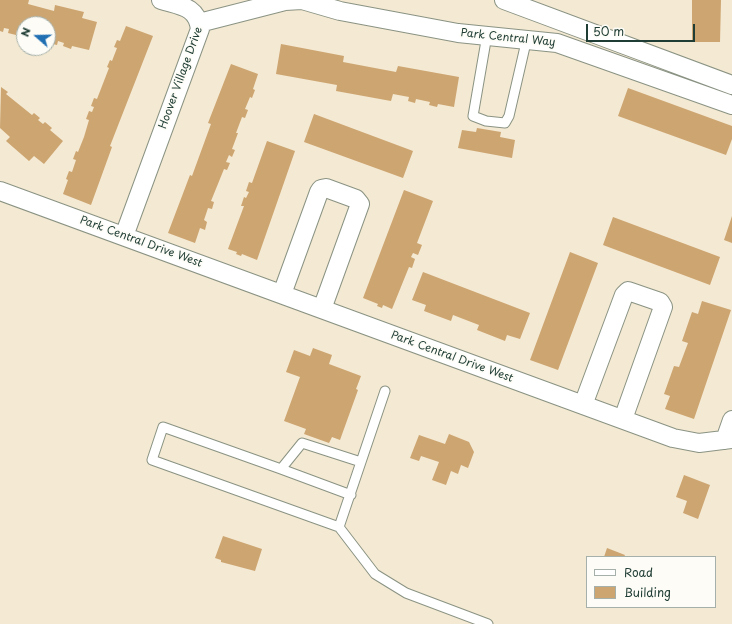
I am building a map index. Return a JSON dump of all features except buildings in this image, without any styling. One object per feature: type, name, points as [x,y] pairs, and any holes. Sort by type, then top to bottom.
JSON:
[{"type":"street","points":[[161,0],[192,11],[199,19],[200,23]]},
{"type":"street","name":"Hoover Village Drive","points":[[124,236],[200,29],[200,23],[266,3],[302,0],[325,3]]},
{"type":"street","points":[[504,0],[732,85]]},
{"type":"street","name":"Park Central Way","points":[[325,3],[458,33],[527,38],[557,43],[732,105]]},
{"type":"street","points":[[282,294],[321,189],[326,188],[356,199],[360,204],[322,309]]},
{"type":"street","name":"Park Central Drive West","points":[[0,191],[684,441],[710,443],[728,439]]},
{"type":"street","points":[[583,404],[624,295],[628,291],[662,303],[664,308],[623,419]]},
{"type":"street","points":[[728,439],[732,420]]},
{"type":"lane","points":[[487,35],[473,116],[486,121],[505,123],[509,116],[527,38]]},
{"type":"lane","points":[[339,527],[385,391]]},
{"type":"lane","points":[[351,495],[163,427],[152,460],[339,527],[375,574],[406,593],[488,624]]},
{"type":"lane","points":[[281,469],[302,443],[361,462]]}]
